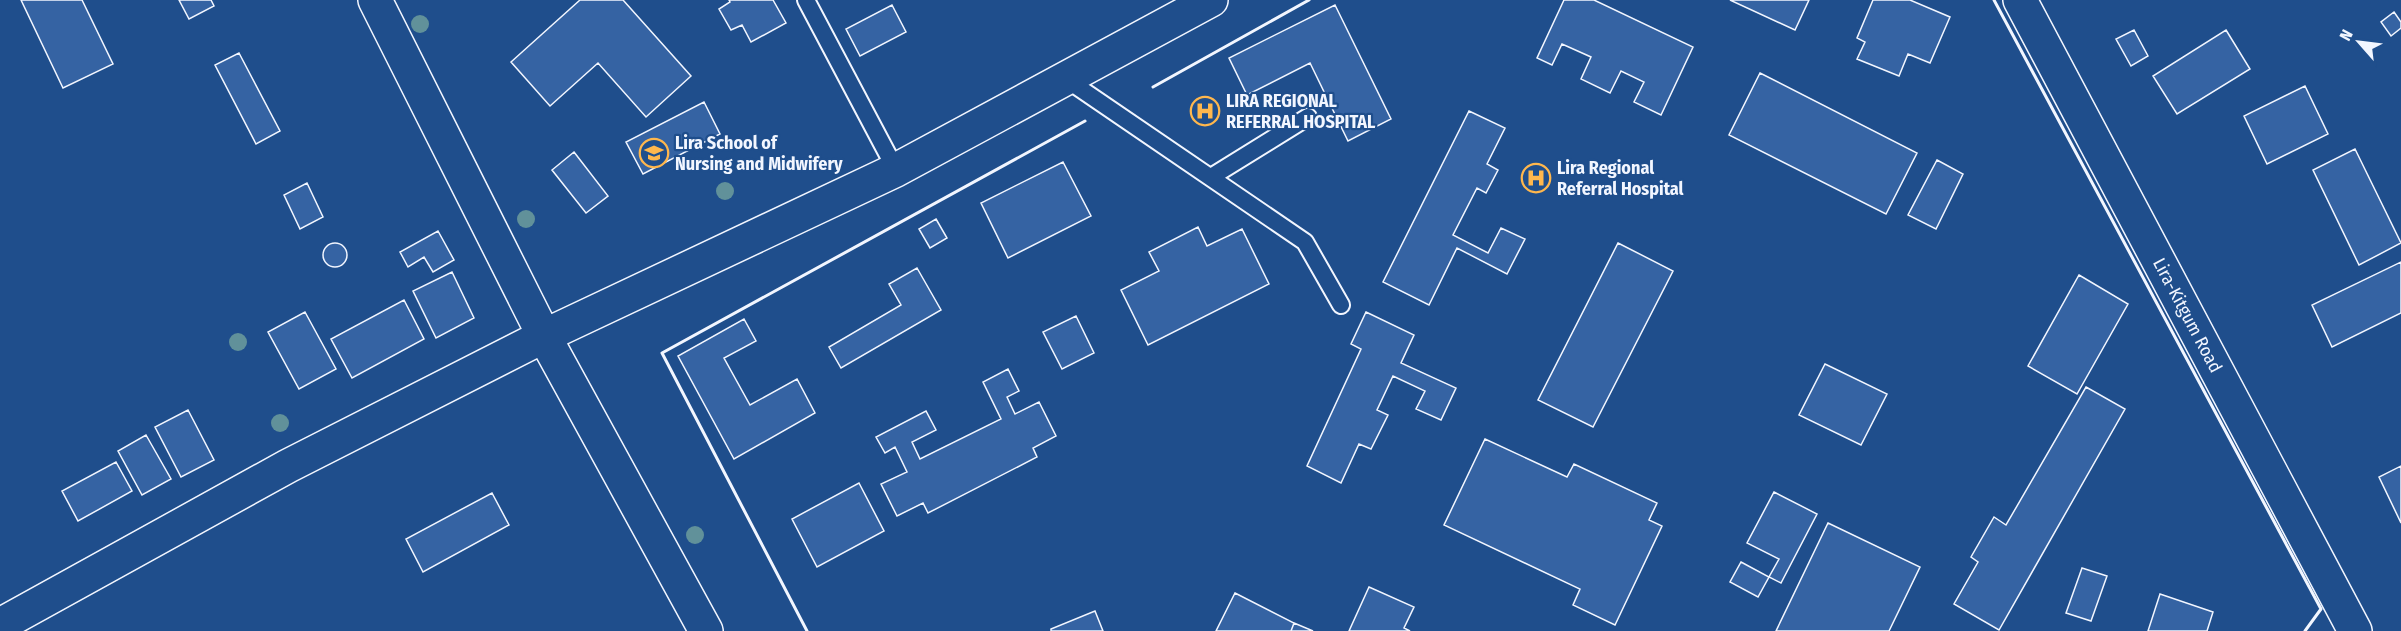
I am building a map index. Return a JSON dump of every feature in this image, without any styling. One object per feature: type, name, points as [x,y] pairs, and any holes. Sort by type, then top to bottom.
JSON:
[{"type":"street","points":[[375,0],[544,336],[706,631]]},
{"type":"street","points":[[0,625],[288,466],[544,336],[896,170],[1211,0]]},
{"type":"street","name":"Lira-Kitgum Road","points":[[2020,0],[2355,631]]},
{"type":"lane","points":[[806,0],[896,170]]},
{"type":"lane","points":[[1066,79],[1305,242],[1341,305]]},
{"type":"lane","points":[[1211,177],[1308,117]]},
{"type":"building","points":[[21,0],[82,0],[113,64],[63,88]]},
{"type":"building","points":[[179,0],[211,0],[214,6],[189,19]]},
{"type":"building","points":[[580,0],[623,0],[691,76],[646,117],[598,63],[550,106],[511,62]]},
{"type":"building","points":[[729,0],[773,0],[786,23],[751,42],[742,25],[731,30],[719,9],[730,2]]},
{"type":"building","points":[[1564,0],[1594,0],[1693,47],[1661,115],[1634,102],[1644,82],[1621,71],[1610,93],[1581,79],[1591,57],[1562,44],[1552,65],[1537,58]]},
{"type":"building","points":[[1730,0],[1809,0],[1795,30]]},
{"type":"building","points":[[1873,0],[1910,0],[1950,17],[1930,63],[1908,54],[1899,76],[1857,59],[1865,42],[1857,38]]},
{"type":"building","points":[[892,5],[906,32],[860,56],[846,29]]},
{"type":"building","points":[[1335,5],[1391,119],[1348,141],[1310,63],[1247,95],[1229,58]]},
{"type":"building","points":[[2394,12],[2401,22],[2401,28],[2391,36],[2381,22]]},
{"type":"building","points":[[2134,30],[2148,56],[2131,66],[2116,39]]},
{"type":"building","points":[[2226,30],[2250,69],[2177,114],[2153,76]]},
{"type":"building","points":[[239,53],[280,131],[256,144],[215,65]]},
{"type":"building","points":[[1760,73],[1917,153],[1886,214],[1729,135]]},
{"type":"building","points":[[2305,86],[2328,134],[2267,164],[2244,116]]},
{"type":"building","points":[[704,102],[720,134],[643,174],[626,142]]},
{"type":"building","points":[[1469,111],[1505,128],[1487,164],[1498,170],[1486,193],[1477,188],[1453,235],[1488,253],[1501,228],[1525,239],[1507,274],[1457,248],[1429,305],[1383,282]]},
{"type":"building","points":[[2355,149],[2401,243],[2359,265],[2313,170]]},
{"type":"building","points":[[574,152],[608,196],[586,213],[552,170]]},
{"type":"building","points":[[1937,160],[1963,174],[1936,229],[1908,215]]},
{"type":"building","points":[[1063,162],[1091,216],[1008,258],[981,203]]},
{"type":"building","points":[[307,183],[323,217],[300,229],[284,195]]},
{"type":"building","points":[[936,219],[947,238],[930,248],[919,229]]},
{"type":"building","points":[[1198,227],[1207,246],[1242,229],[1269,284],[1148,345],[1121,290],[1159,271],[1149,252]]},
{"type":"building","points":[[438,231],[454,260],[433,272],[424,257],[408,267],[400,252]]},
{"type":"building","points":[[335,243],[340,244],[346,250],[346,260],[340,266],[335,267],[330,266],[324,260],[323,255],[324,250],[330,244]]},
{"type":"building","points":[[1618,243],[1673,271],[1593,427],[1538,400]]},
{"type":"building","points":[[2401,262],[2401,313],[2332,347],[2312,305]]},
{"type":"building","points":[[917,268],[941,310],[841,368],[829,347],[901,305],[889,284]]},
{"type":"building","points":[[452,272],[474,318],[436,338],[413,291]]},
{"type":"building","points":[[2079,275],[2128,304],[2077,394],[2028,366]]},
{"type":"building","points":[[404,300],[424,339],[352,378],[331,339]]},
{"type":"building","points":[[305,312],[336,369],[299,389],[268,332]]},
{"type":"building","points":[[1366,312],[1414,335],[1401,363],[1456,388],[1441,420],[1416,409],[1425,391],[1393,376],[1377,410],[1388,415],[1371,449],[1359,444],[1341,483],[1307,466],[1361,349],[1351,344]]},
{"type":"building","points":[[1076,316],[1094,353],[1062,369],[1043,332]]},
{"type":"building","points":[[744,319],[756,341],[724,358],[750,405],[797,379],[815,413],[734,459],[678,356]]},
{"type":"building","points":[[1825,364],[1887,394],[1861,445],[1799,415]]},
{"type":"building","points":[[1008,369],[1019,391],[1007,397],[1015,414],[1039,402],[1056,436],[1033,448],[1037,457],[928,513],[923,503],[897,516],[881,484],[907,472],[895,447],[885,453],[876,437],[926,411],[936,430],[912,442],[920,459],[1001,419],[983,382]]},
{"type":"building","points":[[2086,387],[2125,409],[1999,630],[1954,604],[1978,562],[1971,557],[1994,517],[2006,525]]},
{"type":"building","points":[[188,410],[214,460],[181,477],[155,427]]},
{"type":"building","points":[[146,435],[171,479],[142,495],[118,451]]},
{"type":"building","points":[[1485,439],[1567,477],[1574,464],[1657,503],[1649,520],[1662,526],[1615,625],[1573,605],[1580,589],[1444,525]]},
{"type":"building","points":[[116,462],[132,491],[78,521],[62,491]]},
{"type":"building","points":[[2401,466],[2401,523],[2379,477]]},
{"type":"building","points":[[859,483],[884,531],[817,567],[792,519]]},
{"type":"building","points":[[1774,492],[1817,514],[1781,583],[1769,577],[1779,559],[1747,543]]},
{"type":"building","points":[[492,493],[509,525],[423,572],[406,539]]},
{"type":"building","points":[[1828,523],[1920,567],[1889,631],[1776,631]]},
{"type":"building","points":[[1741,562],[1769,577],[1758,597],[1730,582]]},
{"type":"building","points":[[2082,568],[2107,576],[2091,621],[2066,613]]},
{"type":"building","points":[[1369,587],[1414,607],[1404,628],[1410,631],[1349,631]]},
{"type":"building","points":[[1235,593],[1294,623],[1291,631],[1216,631]]},
{"type":"building","points":[[2160,594],[2213,612],[2207,631],[2148,631]]},
{"type":"building","points":[[1095,611],[1103,631],[1051,631],[1051,629]]},
{"type":"building","points":[[1294,623],[1313,631],[1291,631]]},
{"type":"wall","points":[[1153,87],[1309,0]]},
{"type":"wall","points":[[1994,0],[2321,609],[2305,631]]},
{"type":"wall","points":[[807,631],[662,353],[1085,121]]},
{"type":"place","name":"LIRA REGIONAL REFERRAL HOSPITAL","points":[[1205,111]]},
{"type":"place","name":"Lira School of Nursing and Midwifery","points":[[654,153]]},
{"type":"place","name":"Lira Regional Referral Hospital","points":[[1536,178]]}]
